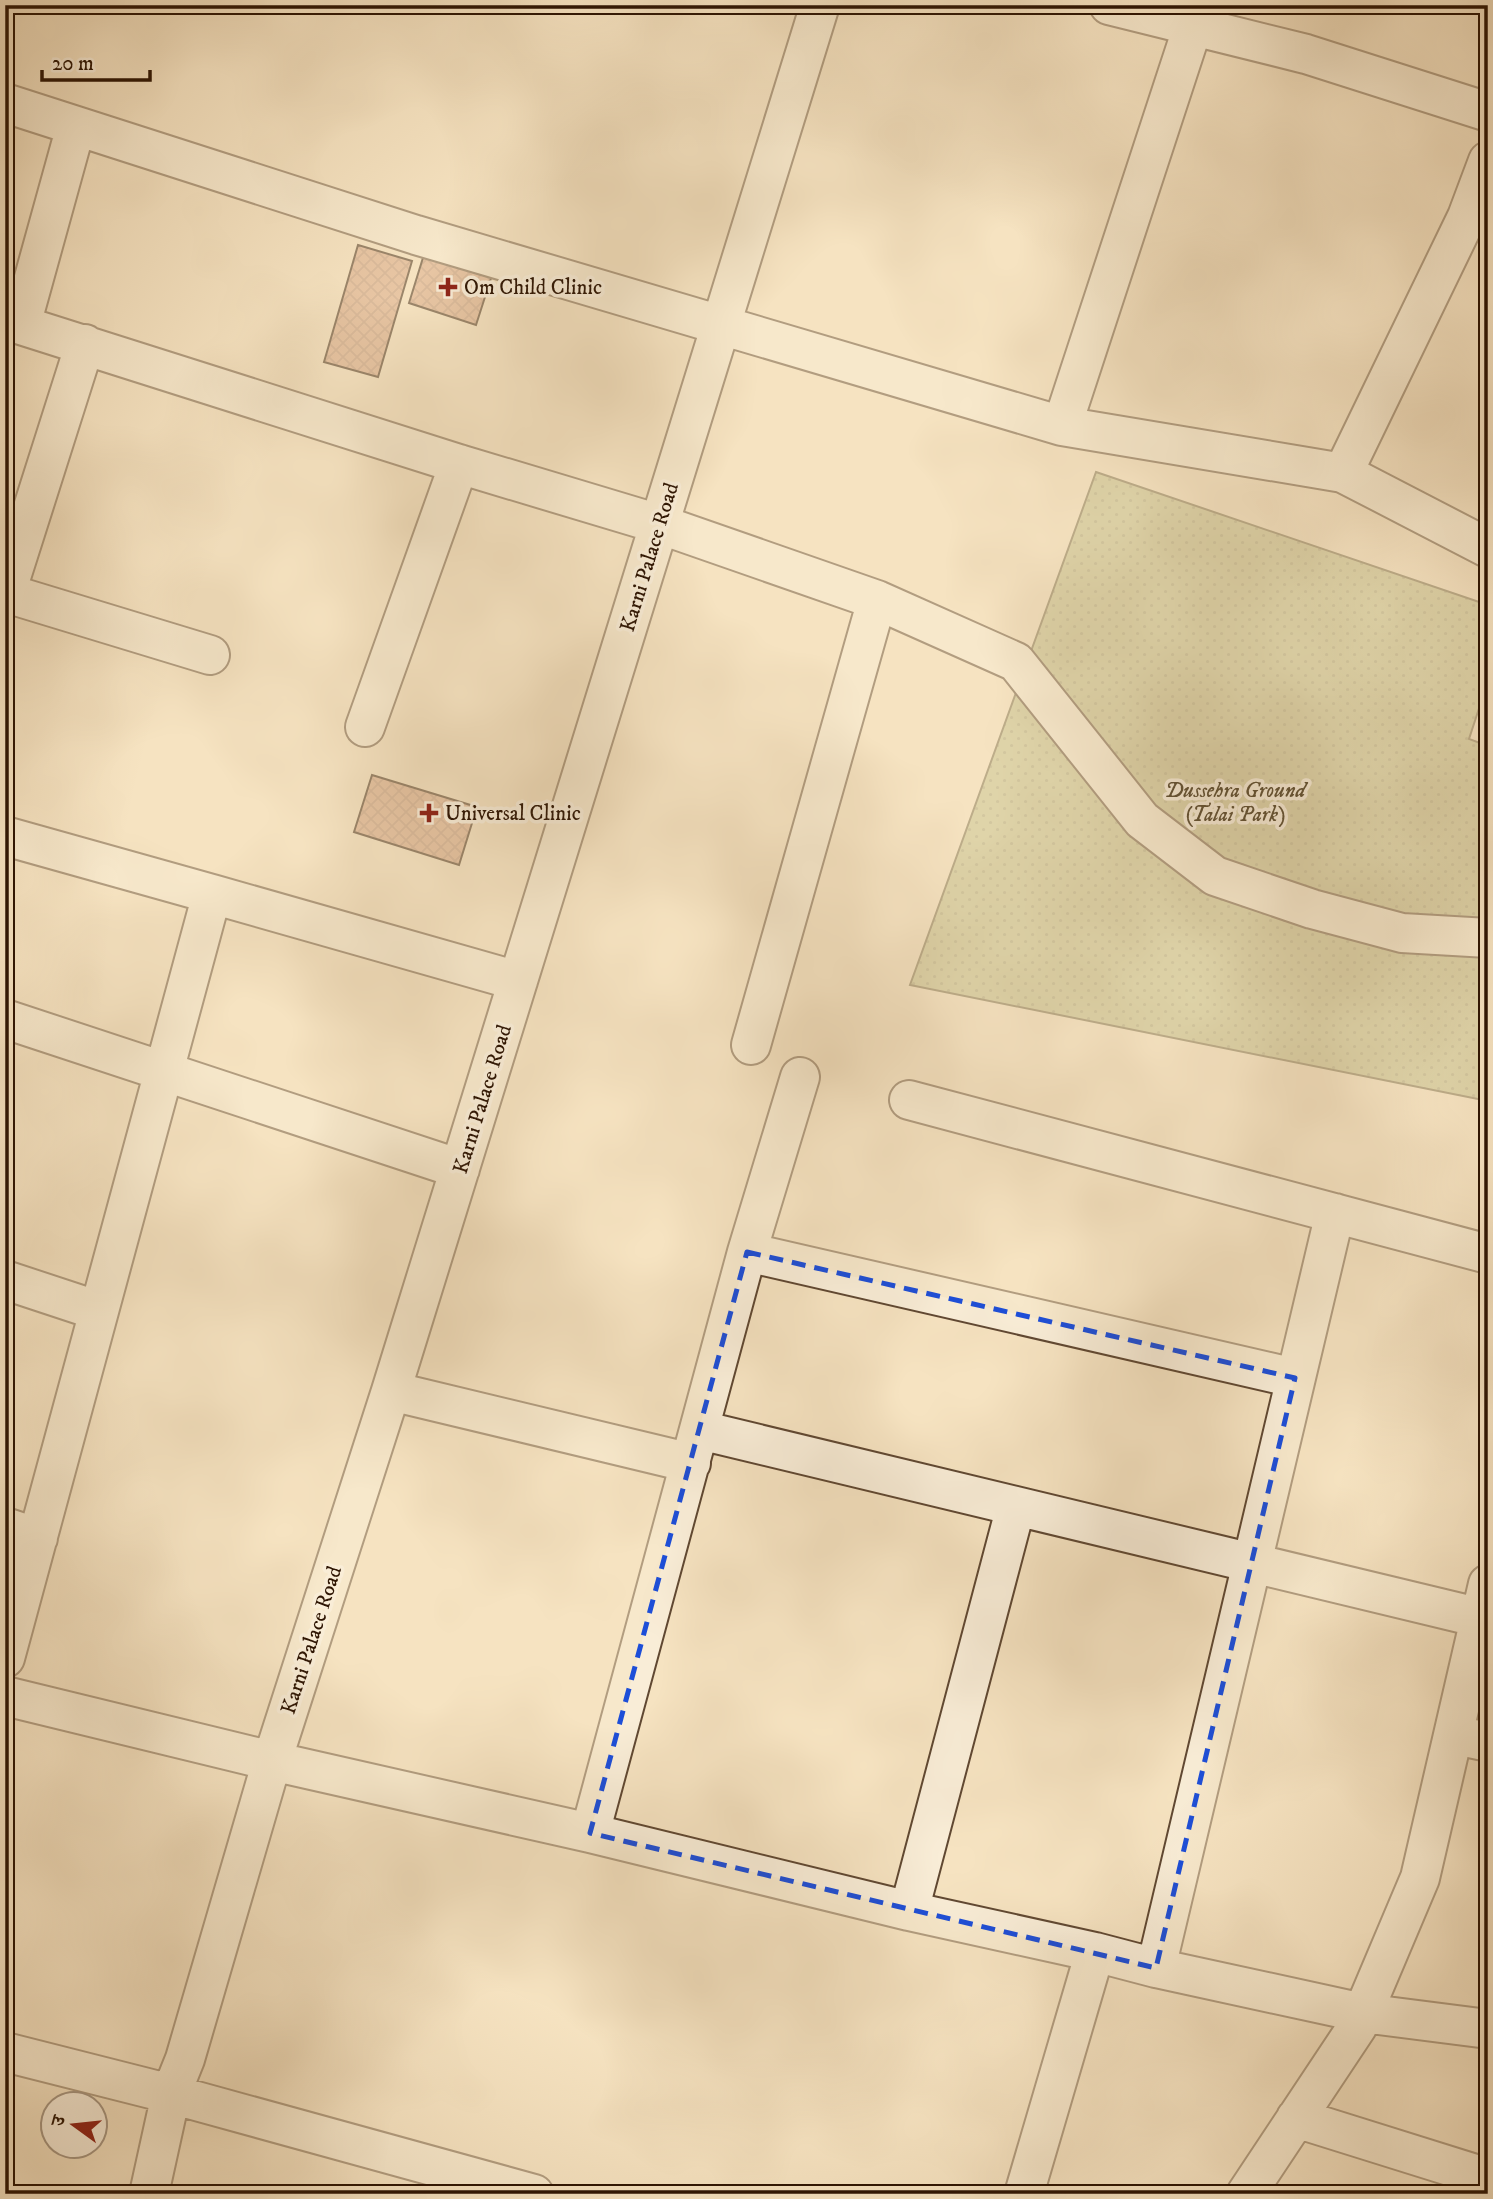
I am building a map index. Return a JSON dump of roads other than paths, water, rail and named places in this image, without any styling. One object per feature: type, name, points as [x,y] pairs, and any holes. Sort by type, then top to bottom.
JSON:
[{"type":"street","name":"Karni Palace Road","points":[[149,2194],[171,2094],[185,2059],[272,1761],[391,1391],[820,5]]},
{"type":"street","points":[[1109,5],[1306,54],[1488,112]]},
{"type":"street","points":[[1062,426],[1193,26]]},
{"type":"street","points":[[5,103],[416,235],[1062,426],[1343,473],[1488,548]]},
{"type":"street","points":[[76,126],[13,322],[459,464],[659,524],[877,600],[1016,662],[1142,820],[1214,876],[1312,909],[1402,933],[1488,939]]},
{"type":"street","points":[[1343,473],[1467,217],[1488,161]]},
{"type":"street","points":[[85,344],[6,594],[210,655]]},
{"type":"street","points":[[365,727],[459,464]]},
{"type":"street","points":[[751,1045],[877,600]]},
{"type":"street","points":[[5,836],[518,981]]},
{"type":"street","points":[[5,1658],[22,1532],[99,1311],[212,894]]},
{"type":"street","points":[[5,1019],[460,1169]]},
{"type":"street","points":[[590,1833],[747,1252],[800,1077]]},
{"type":"street","points":[[909,1101],[1488,1254]]},
{"type":"street","points":[[1156,1968],[1335,1213]]},
{"type":"street","points":[[747,1252],[1295,1378]]},
{"type":"street","points":[[5,1280],[99,1311]]},
{"type":"street","points":[[391,1391],[1016,1506],[1252,1563],[1484,1601],[1471,1739],[1420,1878],[1357,2027],[1246,2194]]},
{"type":"street","points":[[909,1911],[1016,1506]]},
{"type":"street","points":[[5,1696],[1156,1968],[1363,2013],[1488,2029]]},
{"type":"street","points":[[1024,2194],[1095,1952]]},
{"type":"street","points":[[5,2052],[171,2094],[534,2194]]},
{"type":"street","points":[[1296,2118],[1488,2179]]},
{"type":"place","name":"Om Child Clinic","points":[[448,287]]},
{"type":"place","name":"Universal Clinic","points":[[429,813]]},
{"type":"park label","name":"Dussehra Ground (Talai Park)","points":[[1235,802]]}]
